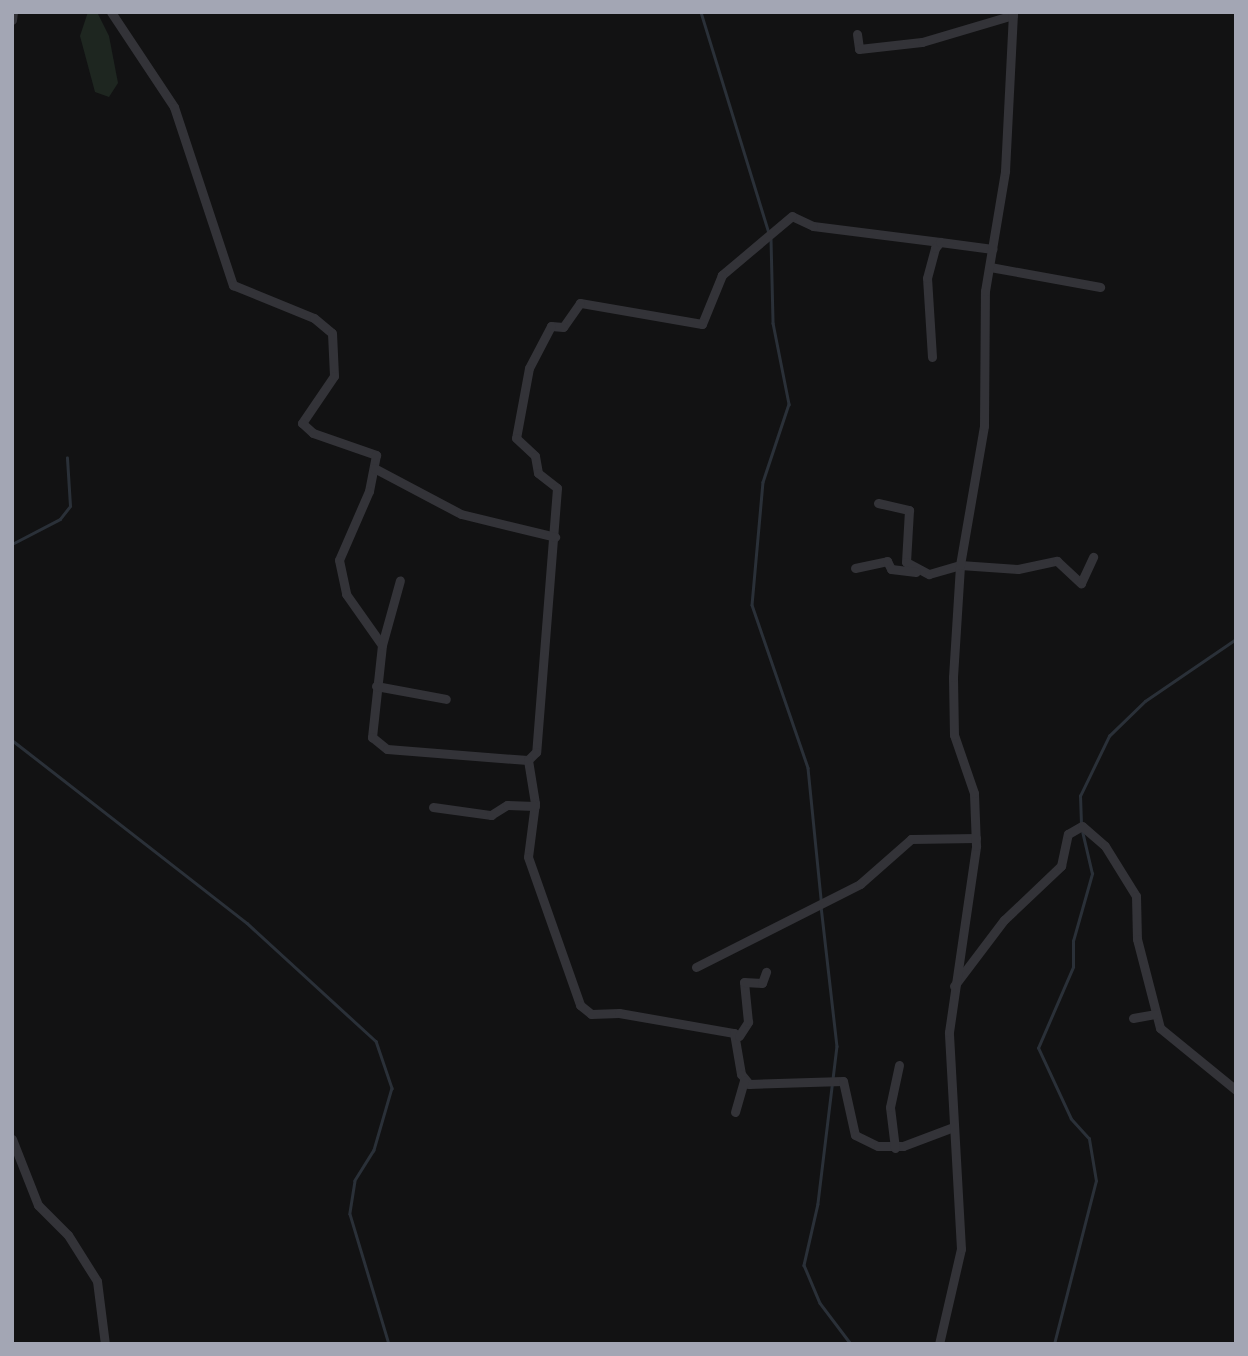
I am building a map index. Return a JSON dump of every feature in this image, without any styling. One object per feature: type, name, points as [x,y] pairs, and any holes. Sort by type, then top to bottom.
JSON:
[{"type":"street","points":[[12,20],[13,12]]},
{"type":"street","points":[[111,12],[174,107],[233,285],[314,318],[332,333],[334,376],[302,423],[313,433],[372,450],[374,468],[363,507],[343,539],[339,571],[346,594],[382,645]]},
{"type":"street","points":[[857,34],[859,49],[922,42],[1013,13],[1012,92],[989,267],[984,426],[960,565],[953,715],[974,793],[976,838],[954,986],[951,1128],[962,1195],[961,1249],[939,1344]]},
{"type":"street","points":[[528,760],[536,752],[555,537],[556,482],[538,473],[535,456],[517,442],[521,395],[548,330],[563,327],[580,303],[702,324],[722,275],[792,216],[813,226],[993,249]]},
{"type":"street","points":[[932,358],[926,278],[940,242]]},
{"type":"street","points":[[989,267],[1100,287]]},
{"type":"street","points":[[374,468],[461,514],[555,537]]},
{"type":"street","points":[[878,503],[909,510],[906,562],[929,574]]},
{"type":"street","points":[[855,568],[887,561],[893,570],[929,574],[960,565],[1018,569],[1057,561],[1081,583],[1093,557]]},
{"type":"street","points":[[400,580],[382,645],[376,686],[371,726],[379,746],[528,760]]},
{"type":"street","points":[[376,686],[446,699]]},
{"type":"street","points":[[528,760],[535,806],[529,867],[584,1011],[673,1020],[739,1036]]},
{"type":"street","points":[[433,807],[491,815],[507,805],[535,806]]},
{"type":"street","points":[[954,986],[1016,906],[1061,866],[1068,834],[1082,827],[1105,846],[1136,896],[1137,939],[1155,1014],[1171,1042],[1235,1088]]},
{"type":"street","points":[[695,967],[860,884],[911,839],[976,838]]},
{"type":"street","points":[[735,1112],[744,1080],[739,1036],[748,1022],[744,982],[762,983],[766,972]]},
{"type":"street","points":[[1133,1018],[1155,1014]]},
{"type":"street","points":[[895,1148],[890,1107],[898,1065]]},
{"type":"street","points":[[744,1080],[757,1086],[843,1081],[855,1135],[895,1148],[951,1128]]},
{"type":"street","points":[[12,1139],[38,1205],[68,1235],[97,1281],[105,1344]]},
{"type":"shaded area","points":[[88,12],[97,12],[109,36],[118,83],[109,97],[95,92],[80,36]]},
{"type":"waterway","points":[[701,12],[769,233]]},
{"type":"waterway","points":[[771,239],[773,323],[789,404],[763,482],[752,605],[808,768],[821,899]]},
{"type":"waterway","points":[[12,544],[60,519],[70,506],[67,458]]},
{"type":"waterway","points":[[1081,824],[1080,796],[1109,736],[1145,701],[1236,639]]},
{"type":"waterway","points":[[12,740],[247,923],[376,1041],[392,1088],[374,1150],[355,1181],[350,1214],[389,1344]]},
{"type":"waterway","points":[[1054,1344],[1096,1181],[1089,1139],[1071,1119],[1038,1048],[1073,967],[1073,941],[1092,874],[1082,831]]},
{"type":"waterway","points":[[821,906],[837,1046],[818,1204],[804,1265],[820,1303],[851,1344]]}]
